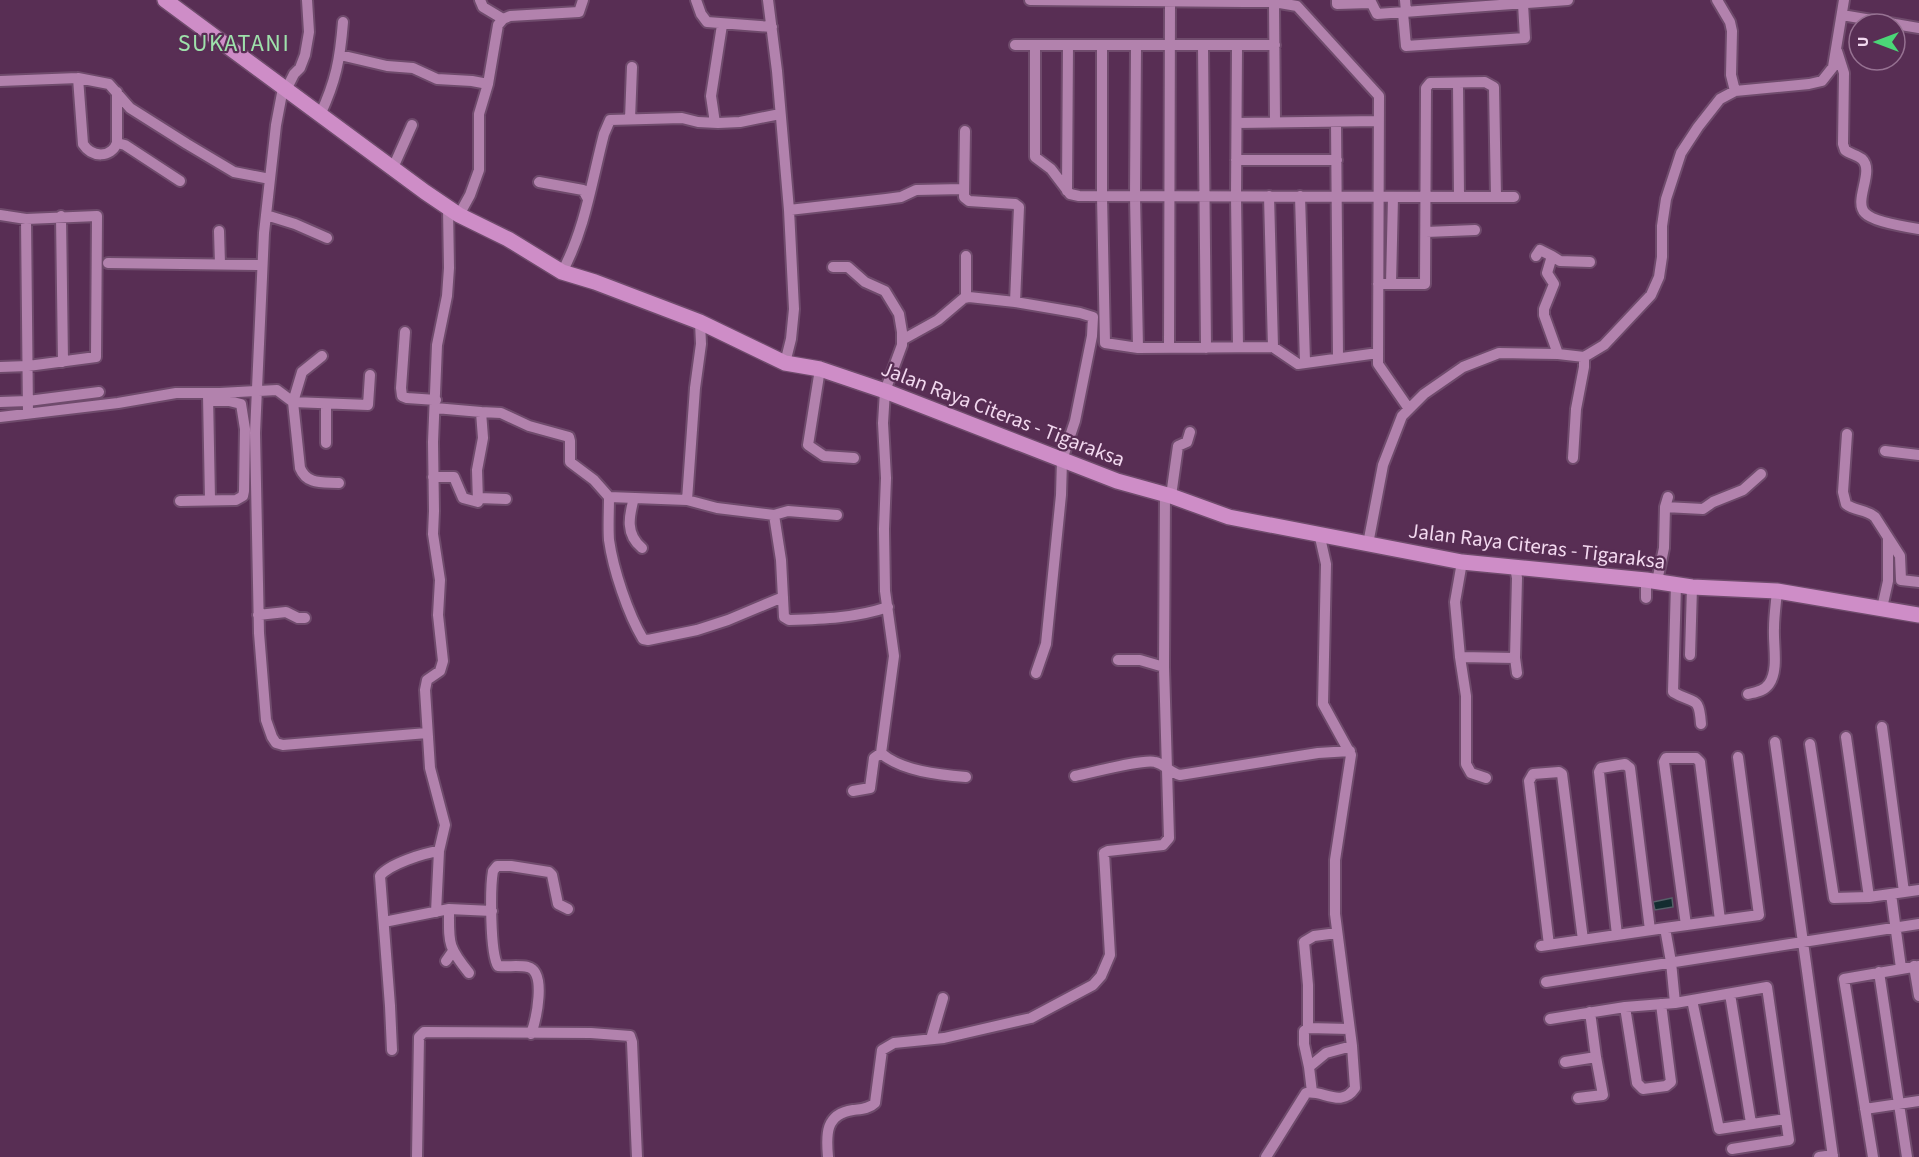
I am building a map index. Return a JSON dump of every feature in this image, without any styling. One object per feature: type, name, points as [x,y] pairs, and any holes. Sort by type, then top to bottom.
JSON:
[{"type":"main road","name":"Jalan Raya Citeras - Tigaraksa","points":[[165,0],[392,170],[454,211],[508,239],[562,272],[595,282],[700,322],[785,363],[820,369],[885,391],[1117,481],[1168,495],[1229,517],[1462,562],[1651,580],[1692,587],[1777,591],[1919,615]]},
{"type":"street","points":[[307,0],[309,32],[306,55],[285,89],[278,109],[262,265],[255,433],[258,615],[266,720],[276,743],[283,745],[427,733]]},
{"type":"street","points":[[480,0],[483,7],[502,20]]},
{"type":"street","points":[[436,912],[438,850],[445,825],[433,782],[427,733],[425,685],[427,680],[440,670],[442,661],[438,615],[440,580],[433,534],[435,511],[433,477],[437,345],[447,296],[454,211],[470,195],[478,170],[479,114],[488,84],[498,26],[502,20],[510,16],[579,12],[583,0]]},
{"type":"street","points":[[696,0],[704,20],[711,24],[772,27]]},
{"type":"street","points":[[768,0],[789,210],[794,309],[791,339],[785,363]]},
{"type":"street","points":[[1030,0],[1245,1],[1297,6],[1379,96],[1378,364],[1409,409]]},
{"type":"street","points":[[1337,0],[1337,4],[1370,2],[1377,14],[1405,12],[1442,4],[1523,4],[1568,0]]},
{"type":"street","points":[[1405,0],[1406,46],[1525,38],[1523,4]]},
{"type":"street","points":[[1717,0],[1730,22],[1732,31],[1731,75],[1735,91]]},
{"type":"street","points":[[1368,544],[1383,465],[1402,416],[1424,394],[1463,367],[1499,353],[1584,357],[1604,345],[1651,295],[1659,277],[1666,199],[1681,153],[1720,99],[1735,91],[1822,81],[1833,67],[1844,0]]},
{"type":"street","points":[[1169,346],[1170,2]]},
{"type":"street","points":[[1274,2],[1275,121]]},
{"type":"street","points":[[1842,15],[1847,16]]},
{"type":"street","points":[[320,115],[333,87],[340,55],[343,22]]},
{"type":"street","points":[[715,123],[711,96],[722,25]]},
{"type":"street","points":[[1015,45],[1275,45]]},
{"type":"street","points":[[1035,45],[1035,157],[1050,169],[1070,194],[1079,196],[1514,197]]},
{"type":"street","points":[[1067,191],[1068,45]]},
{"type":"street","points":[[1102,45],[1105,343],[1138,348],[1273,346],[1298,364],[1378,353]]},
{"type":"street","points":[[1136,45],[1135,196],[1138,348]]},
{"type":"street","points":[[1203,46],[1206,348]]},
{"type":"street","points":[[1237,46],[1238,347]]},
{"type":"street","points":[[1836,48],[1844,73],[1843,144],[1845,150],[1862,159],[1865,165],[1862,211],[1867,216],[1899,226],[1919,229]]},
{"type":"street","points":[[340,55],[387,66],[413,68],[437,80],[488,84]]},
{"type":"street","points":[[630,119],[632,67]]},
{"type":"street","points":[[0,81],[78,78],[109,84],[130,108],[234,172],[270,179]]},
{"type":"street","points":[[78,78],[83,144],[95,154],[110,154],[117,143],[117,92]]},
{"type":"street","points":[[1378,284],[1425,284],[1426,88],[1428,84],[1432,82],[1485,82],[1494,87],[1496,197]]},
{"type":"street","points":[[1458,83],[1459,197]]},
{"type":"street","points":[[562,272],[580,234],[607,124],[610,120],[682,118],[715,123],[740,122],[780,114]]},
{"type":"street","points":[[1237,123],[1379,121]]},
{"type":"street","points":[[1336,122],[1338,357]]},
{"type":"street","points":[[392,170],[412,125]]},
{"type":"street","points":[[964,131],[964,197],[969,201],[1015,204],[1019,207],[1015,302]]},
{"type":"street","points":[[117,143],[125,145],[180,181]]},
{"type":"street","points":[[1236,160],[1337,160]]},
{"type":"street","points":[[539,182],[583,190],[588,199]]},
{"type":"street","points":[[789,210],[886,200],[901,197],[916,190],[963,189]]},
{"type":"street","points":[[1269,196],[1273,346]]},
{"type":"street","points":[[1300,196],[1305,362]]},
{"type":"street","points":[[1391,284],[1393,197]]},
{"type":"street","points":[[0,215],[26,219],[97,216],[96,357],[28,366],[0,367]]},
{"type":"street","points":[[266,215],[295,224],[327,238]]},
{"type":"street","points":[[61,216],[63,362]]},
{"type":"street","points":[[26,219],[28,414]]},
{"type":"street","points":[[1426,232],[1475,230]]},
{"type":"street","points":[[219,231],[220,264]]},
{"type":"street","points":[[1536,256],[1540,250],[1560,261],[1590,262]]},
{"type":"street","points":[[966,256],[966,297]]},
{"type":"street","points":[[1552,256],[1547,273],[1554,284],[1544,309],[1544,315],[1558,354]]},
{"type":"street","points":[[108,262],[262,265]]},
{"type":"street","points":[[833,267],[848,267],[865,282],[885,291],[899,314],[902,340],[897,362],[885,391],[883,423],[886,477],[885,591],[894,656],[881,753],[874,758],[870,788],[853,791]]},
{"type":"street","points":[[902,340],[938,320],[966,297],[1015,302],[1090,315],[1093,319],[1092,336],[1075,421],[1062,460],[1061,495],[1046,644],[1036,673]]},
{"type":"street","points":[[687,500],[695,388],[701,344],[700,322]]},
{"type":"street","points":[[405,332],[402,396],[481,412],[501,413],[529,426],[567,436],[570,441],[570,462],[594,480],[609,497],[609,538],[613,560],[633,620],[643,639],[648,640],[697,630],[783,597]]},
{"type":"street","points":[[322,357],[302,372],[293,402],[302,473],[313,482],[339,483]]},
{"type":"street","points":[[1573,458],[1576,409],[1584,357]]},
{"type":"street","points":[[820,369],[808,445],[824,456],[854,458]]},
{"type":"street","points":[[208,397],[257,390],[277,390],[293,402],[369,405],[370,375]]},
{"type":"street","points":[[0,402],[28,401],[99,392]]},
{"type":"street","points":[[0,417],[118,403],[176,393],[240,403],[243,409],[245,429],[243,495],[236,500],[180,501]]},
{"type":"street","points":[[208,397],[210,500]]},
{"type":"street","points":[[326,405],[326,443]]},
{"type":"street","points":[[479,498],[477,470],[483,438],[481,412]]},
{"type":"street","points":[[828,1157],[826,1135],[828,1128],[838,1115],[845,1111],[871,1107],[875,1103],[882,1050],[894,1043],[932,1039],[1031,1018],[1093,985],[1101,976],[1110,955],[1103,856],[1108,851],[1163,845],[1167,842],[1169,835],[1164,667],[1168,495],[1178,446],[1186,443],[1190,432]]},
{"type":"street","points":[[1847,434],[1844,499],[1851,508],[1872,514],[1900,556],[1901,580],[1919,582]]},
{"type":"street","points":[[1885,451],[1919,455]]},
{"type":"street","points":[[1646,598],[1664,548],[1666,502],[1703,509],[1713,502],[1743,490],[1761,474]]},
{"type":"street","points":[[433,477],[454,477],[463,498],[477,502],[479,498],[506,499]]},
{"type":"street","points":[[609,497],[687,500],[717,508],[774,515],[788,511],[837,515]]},
{"type":"street","points":[[634,498],[629,517],[630,529],[635,542],[642,548]]},
{"type":"street","points":[[774,515],[781,560],[784,617],[789,620],[832,619],[865,615],[888,608]]},
{"type":"street","points":[[1266,1157],[1306,1093],[1319,1092],[1327,1098],[1344,1096],[1352,1093],[1355,1088],[1352,1046],[1335,914],[1335,860],[1350,751],[1323,704],[1326,564],[1319,533]]},
{"type":"street","points":[[1882,608],[1888,581],[1888,539]]},
{"type":"street","points":[[1462,562],[1455,602],[1466,696],[1466,764],[1471,773],[1486,778]]},
{"type":"street","points":[[1515,567],[1517,673]]},
{"type":"street","points":[[1676,584],[1673,692],[1696,701],[1699,705],[1701,724]]},
{"type":"street","points":[[1690,655],[1692,587]]},
{"type":"street","points":[[1748,694],[1760,691],[1772,679],[1777,591]]},
{"type":"street","points":[[258,615],[286,612],[298,618],[305,618]]},
{"type":"street","points":[[1460,657],[1515,658]]},
{"type":"street","points":[[1118,660],[1140,660],[1164,667]]},
{"type":"street","points":[[1882,727],[1904,892]]},
{"type":"street","points":[[1846,737],[1869,897]]},
{"type":"street","points":[[1775,742],[1833,1156],[1820,1157]]},
{"type":"street","points":[[1810,744],[1834,898],[1869,897],[1919,890]]},
{"type":"street","points":[[1075,776],[1148,761],[1162,764],[1168,770],[1180,775],[1318,753],[1350,751]]},
{"type":"street","points":[[881,753],[913,769],[934,775],[966,777]]},
{"type":"street","points":[[1583,940],[1562,774],[1559,772],[1533,774],[1529,781],[1545,946],[1759,915],[1738,757]]},
{"type":"street","points":[[1686,925],[1664,762],[1666,758],[1696,758],[1700,762],[1720,920]]},
{"type":"street","points":[[1617,935],[1599,772],[1601,768],[1625,764],[1630,768],[1650,930]]},
{"type":"street","points":[[392,1050],[380,878],[382,873],[428,852],[438,850]]},
{"type":"street","points":[[531,1034],[539,992],[537,977],[529,967],[498,966],[495,961],[492,911],[493,871],[498,866],[511,866],[549,872],[552,875],[558,904],[568,909]]},
{"type":"street","points":[[1891,894],[1901,968]]},
{"type":"street","points":[[384,922],[449,909],[492,911]]},
{"type":"street","points":[[449,909],[448,938],[453,951],[469,973]]},
{"type":"street","points":[[1546,982],[1919,924]]},
{"type":"street","points":[[1665,928],[1676,1003]]},
{"type":"street","points":[[1308,1028],[1308,985],[1304,942],[1314,936],[1337,933]]},
{"type":"street","points":[[446,961],[453,951]]},
{"type":"street","points":[[1873,1157],[1844,978],[1917,966],[1919,996]]},
{"type":"street","points":[[1879,972],[1907,1157]]},
{"type":"street","points":[[1550,1019],[1624,1007],[1676,1003],[1767,987],[1789,1140],[1732,1149]]},
{"type":"street","points":[[1730,994],[1751,1123]]},
{"type":"street","points":[[932,1039],[943,998]]},
{"type":"street","points":[[1692,1000],[1719,1129],[1786,1119]]},
{"type":"street","points":[[1624,1007],[1637,1083],[1642,1089],[1666,1086],[1671,1082],[1661,1004]]},
{"type":"street","points":[[1578,1098],[1603,1095],[1590,1012]]},
{"type":"street","points":[[1312,1092],[1304,1031],[1308,1028],[1349,1029]]},
{"type":"street","points":[[417,1157],[418,1037],[421,1034],[591,1033],[630,1036],[637,1157]]},
{"type":"street","points":[[1309,1067],[1326,1053],[1352,1046]]},
{"type":"street","points":[[1565,1062],[1596,1057]]},
{"type":"street","points":[[1865,1109],[1919,1101]]},
{"type":"shaded area","points":[[1672,898],[1673,907],[1655,910],[1653,902]]},
{"type":"district","name":"SUKATANI","points":[[234,43]]}]
